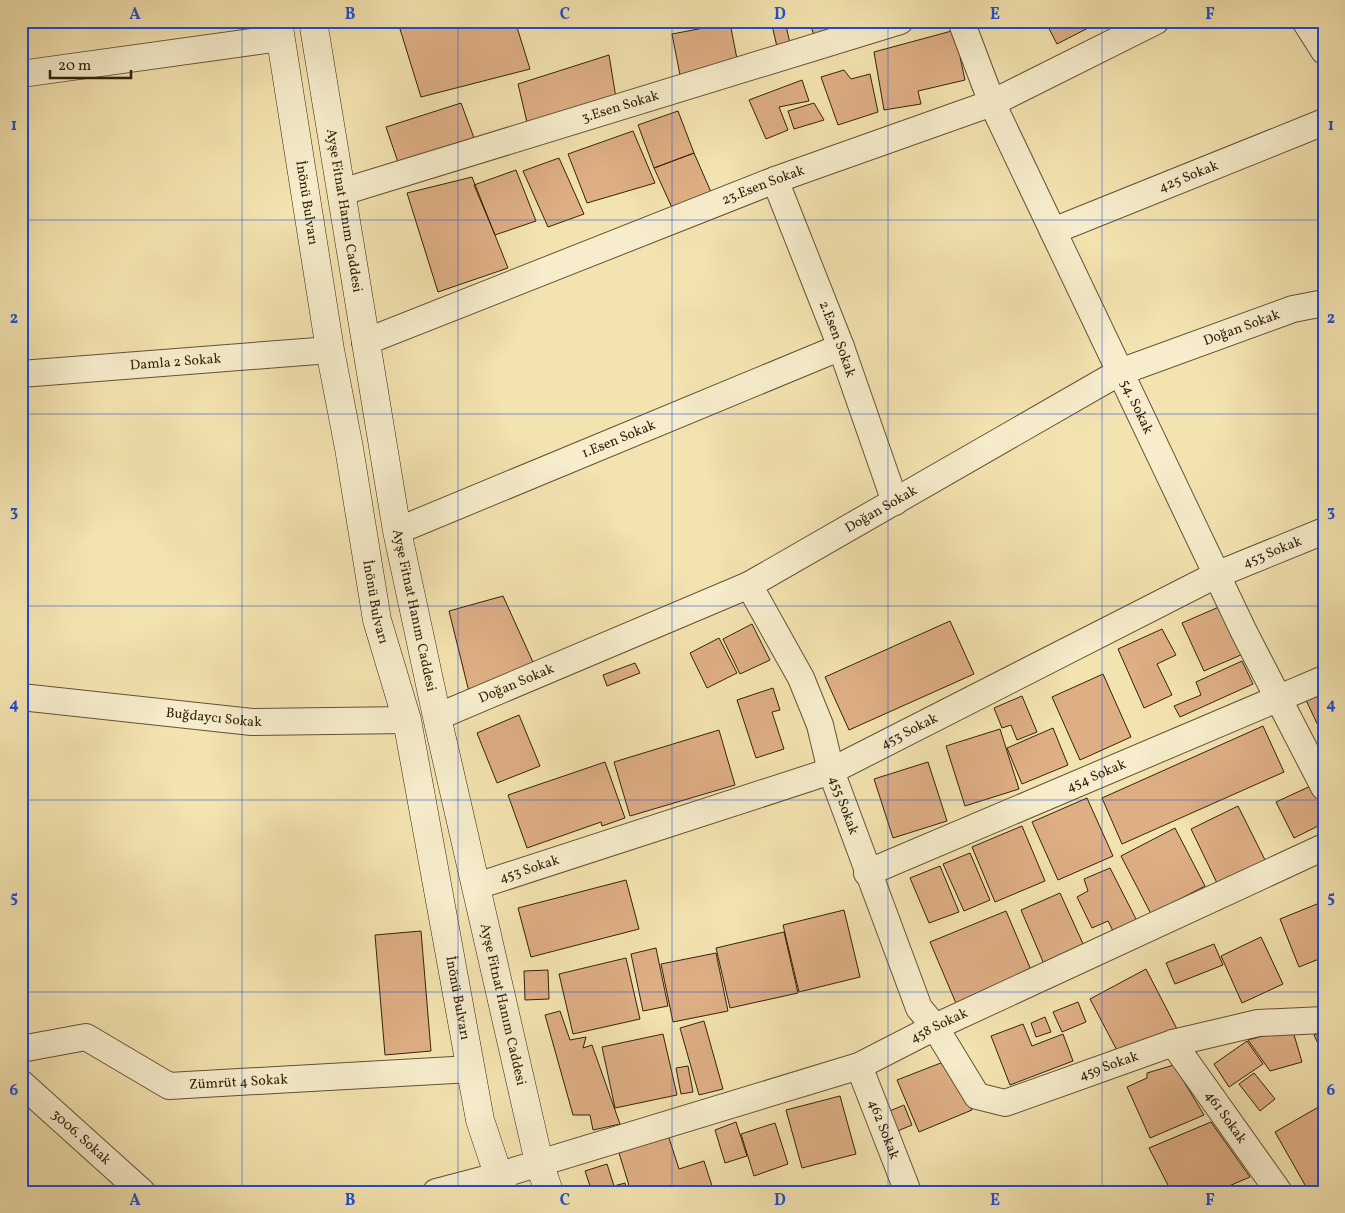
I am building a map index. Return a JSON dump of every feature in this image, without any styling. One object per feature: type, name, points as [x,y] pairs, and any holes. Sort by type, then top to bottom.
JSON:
[{"type":"main road","name":"Ayşe Fitnat Hanım Caddesi","points":[[316,22],[365,342],[397,530],[437,717],[539,1162],[549,1192]]},
{"type":"main road","name":"İnönü Bulvarı","points":[[279,30],[330,350],[349,448],[377,620],[406,720],[480,1120],[500,1184]]},
{"type":"street","name":"3.Esen Sokak","points":[[342,192],[900,21]]},
{"type":"street","name":"54. Sokak","points":[[961,21],[992,103],[1216,575],[1324,787]]},
{"type":"street","name":"23.Esen Sokak","points":[[365,342],[775,180],[992,103],[1156,21]]},
{"type":"street","points":[[1305,21],[1324,51]]},
{"type":"street","points":[[21,74],[279,30]]},
{"type":"street","name":"425 Sokak","points":[[1053,231],[1324,122]]},
{"type":"street","name":"2.Esen Sokak","points":[[775,180],[841,347],[895,502]]},
{"type":"street","name":"Doğan Sokak","points":[[437,717],[749,585],[1120,372],[1293,310],[1324,303]]},
{"type":"street","name":"1.Esen Sokak","points":[[397,530],[841,347]]},
{"type":"street","name":"Damla 2 Sokak","points":[[21,374],[330,350]]},
{"type":"street","name":"453 Sokak","points":[[477,886],[831,770],[1216,575],[1324,531]]},
{"type":"street","name":"455 Sokak","points":[[749,585],[801,678],[820,725],[831,770],[867,873],[919,1008],[935,1027]]},
{"type":"street","name":"454 Sokak","points":[[867,873],[1324,679]]},
{"type":"street","name":"Buğdaycı Sokak","points":[[21,697],[252,722],[406,720]]},
{"type":"street","name":"458 Sokak","points":[[500,1184],[539,1162],[859,1066],[935,1027],[1324,847]]},
{"type":"street","name":"459 Sokak","points":[[935,1027],[978,1096],[1005,1102],[1173,1044],[1258,1023],[1324,1020]]},
{"type":"street","name":"Zümrüt 4 Sokak","points":[[21,1049],[86,1037],[169,1086],[471,1069]]},
{"type":"street","name":"461 Sokak","points":[[1173,1044],[1279,1192]]},
{"type":"street","name":"462 Sokak","points":[[859,1066],[908,1192]]},
{"type":"street","name":"3006. Sokak","points":[[21,1083],[142,1192]]},
{"type":"street","points":[[436,1192],[500,1184]]},
{"type":"building","points":[[424,21],[515,21],[530,69],[421,97],[400,29]]},
{"type":"building","points":[[771,21],[785,21],[791,48],[778,51]]},
{"type":"building","points":[[809,21],[869,21],[816,41]]},
{"type":"building","points":[[1045,21],[1092,21],[1094,25],[1057,44]]},
{"type":"building","points":[[730,23],[738,64],[680,75],[672,34]]},
{"type":"building","points":[[959,29],[966,55],[960,57],[965,80],[918,91],[921,104],[884,110],[874,52]]},
{"type":"building","points":[[609,55],[617,104],[529,131],[518,84]]},
{"type":"building","points":[[844,70],[851,79],[870,74],[878,112],[838,125],[821,77]]},
{"type":"building","points":[[802,80],[809,101],[779,107],[788,130],[766,139],[749,100]]},
{"type":"building","points":[[461,103],[477,146],[400,168],[386,127]]},
{"type":"building","points":[[814,103],[824,120],[794,129],[788,111]]},
{"type":"building","points":[[678,111],[694,153],[654,168],[638,125]]},
{"type":"building","points":[[633,131],[655,183],[587,203],[568,154]]},
{"type":"building","points":[[694,153],[711,192],[673,210],[654,168]]},
{"type":"building","points":[[559,158],[584,214],[548,227],[523,171]]},
{"type":"building","points":[[516,170],[536,221],[495,235],[474,185]]},
{"type":"building","points":[[472,177],[508,268],[438,292],[407,193]]},
{"type":"building","points":[[503,596],[537,671],[470,696],[449,611]]},
{"type":"building","points":[[1228,603],[1250,651],[1204,671],[1182,623]]},
{"type":"building","points":[[950,621],[974,674],[849,730],[825,677]]},
{"type":"building","points":[[752,624],[770,660],[740,674],[723,639]]},
{"type":"building","points":[[1162,629],[1176,655],[1157,664],[1172,695],[1144,708],[1118,649]]},
{"type":"building","points":[[719,638],[737,673],[707,688],[690,653]]},
{"type":"building","points":[[1242,661],[1253,684],[1180,717],[1174,706],[1201,695],[1196,682]]},
{"type":"building","points":[[635,663],[640,673],[607,686],[603,675]]},
{"type":"building","points":[[1103,674],[1131,737],[1080,760],[1052,697]]},
{"type":"building","points":[[1324,687],[1324,738],[1304,696]]},
{"type":"building","points":[[773,688],[780,710],[772,712],[784,749],[756,758],[737,700]]},
{"type":"building","points":[[1022,696],[1037,732],[1017,740],[1011,725],[1002,728],[994,708]]},
{"type":"building","points":[[519,715],[540,766],[497,783],[477,733]]},
{"type":"building","points":[[1263,726],[1284,772],[1122,844],[1102,798]]},
{"type":"building","points":[[1053,728],[1068,765],[1022,784],[1007,748]]},
{"type":"building","points":[[1000,729],[1019,789],[965,806],[946,746]]},
{"type":"building","points":[[719,730],[735,785],[630,816],[614,762]]},
{"type":"building","points":[[605,762],[625,818],[602,826],[601,822],[527,848],[508,795]]},
{"type":"building","points":[[928,762],[947,821],[893,838],[874,779]]},
{"type":"building","points":[[1315,784],[1324,802],[1324,823],[1294,838],[1276,802]]},
{"type":"building","points":[[1087,798],[1113,856],[1058,880],[1032,822]]},
{"type":"building","points":[[1238,806],[1265,860],[1217,883],[1191,829]]},
{"type":"building","points":[[1022,826],[1045,881],[995,902],[972,847]]},
{"type":"building","points":[[1175,828],[1205,886],[1151,914],[1121,856]]},
{"type":"building","points":[[970,853],[990,900],[964,911],[943,864]]},
{"type":"building","points":[[940,866],[959,912],[929,923],[910,878]]},
{"type":"building","points":[[1110,868],[1138,923],[1114,933],[1108,921],[1092,928],[1077,897],[1088,891],[1084,879]]},
{"type":"building","points":[[626,880],[639,929],[531,957],[518,908]]},
{"type":"building","points":[[1060,893],[1084,946],[1044,964],[1021,910]]},
{"type":"building","points":[[1322,902],[1324,957],[1299,967],[1280,919]]},
{"type":"building","points":[[844,910],[860,977],[799,992],[783,925]]},
{"type":"building","points":[[1006,911],[1034,977],[958,1008],[930,942]]},
{"type":"building","points":[[421,931],[431,1051],[385,1055],[375,935]]},
{"type":"building","points":[[784,932],[798,993],[730,1008],[716,948]]},
{"type":"building","points":[[1261,937],[1283,984],[1242,1003],[1221,956]]},
{"type":"building","points":[[1214,944],[1223,965],[1175,984],[1166,963]]},
{"type":"building","points":[[656,948],[668,1006],[643,1011],[631,954]]},
{"type":"building","points":[[716,953],[728,1011],[673,1022],[661,964]]},
{"type":"building","points":[[626,958],[640,1019],[573,1034],[559,974]]},
{"type":"building","points":[[1146,969],[1177,1029],[1121,1058],[1090,999]]},
{"type":"building","points":[[548,970],[549,999],[525,1000],[524,971]]},
{"type":"building","points":[[1078,1002],[1086,1022],[1062,1032],[1053,1012]]},
{"type":"building","points":[[560,1011],[570,1040],[586,1037],[583,1048],[592,1045],[620,1124],[593,1130],[590,1115],[573,1115],[545,1015]]},
{"type":"building","points":[[1045,1017],[1051,1032],[1036,1037],[1031,1023]]},
{"type":"building","points":[[704,1021],[723,1089],[699,1095],[680,1028]]},
{"type":"building","points":[[1023,1024],[1032,1046],[1063,1034],[1073,1061],[1010,1085],[991,1036]]},
{"type":"building","points":[[1292,1028],[1302,1062],[1270,1071],[1248,1040]]},
{"type":"building","points":[[1324,1032],[1324,1056],[1314,1035]]},
{"type":"building","points":[[663,1034],[677,1095],[615,1108],[602,1047]]},
{"type":"building","points":[[1247,1041],[1263,1064],[1229,1087],[1214,1064]]},
{"type":"building","points":[[951,1059],[972,1110],[919,1132],[897,1080]]},
{"type":"building","points":[[1174,1065],[1204,1115],[1150,1138],[1127,1087],[1147,1078],[1147,1073]]},
{"type":"building","points":[[688,1066],[693,1092],[681,1094],[676,1068]]},
{"type":"building","points":[[1254,1073],[1275,1099],[1260,1111],[1239,1084]]},
{"type":"building","points":[[840,1096],[856,1154],[802,1168],[786,1110]]},
{"type":"building","points":[[904,1105],[912,1125],[888,1135],[880,1115]]},
{"type":"building","points":[[1322,1105],[1324,1192],[1309,1192],[1275,1132]]},
{"type":"building","points":[[736,1122],[747,1156],[725,1163],[715,1130]]},
{"type":"building","points":[[1211,1122],[1250,1177],[1215,1192],[1171,1191],[1149,1148]]},
{"type":"building","points":[[775,1123],[788,1164],[754,1176],[741,1134]]},
{"type":"building","points":[[668,1135],[679,1169],[704,1161],[714,1192],[631,1192],[619,1153]]},
{"type":"building","points":[[607,1164],[614,1186],[625,1183],[628,1192],[592,1192],[585,1171]]}]
